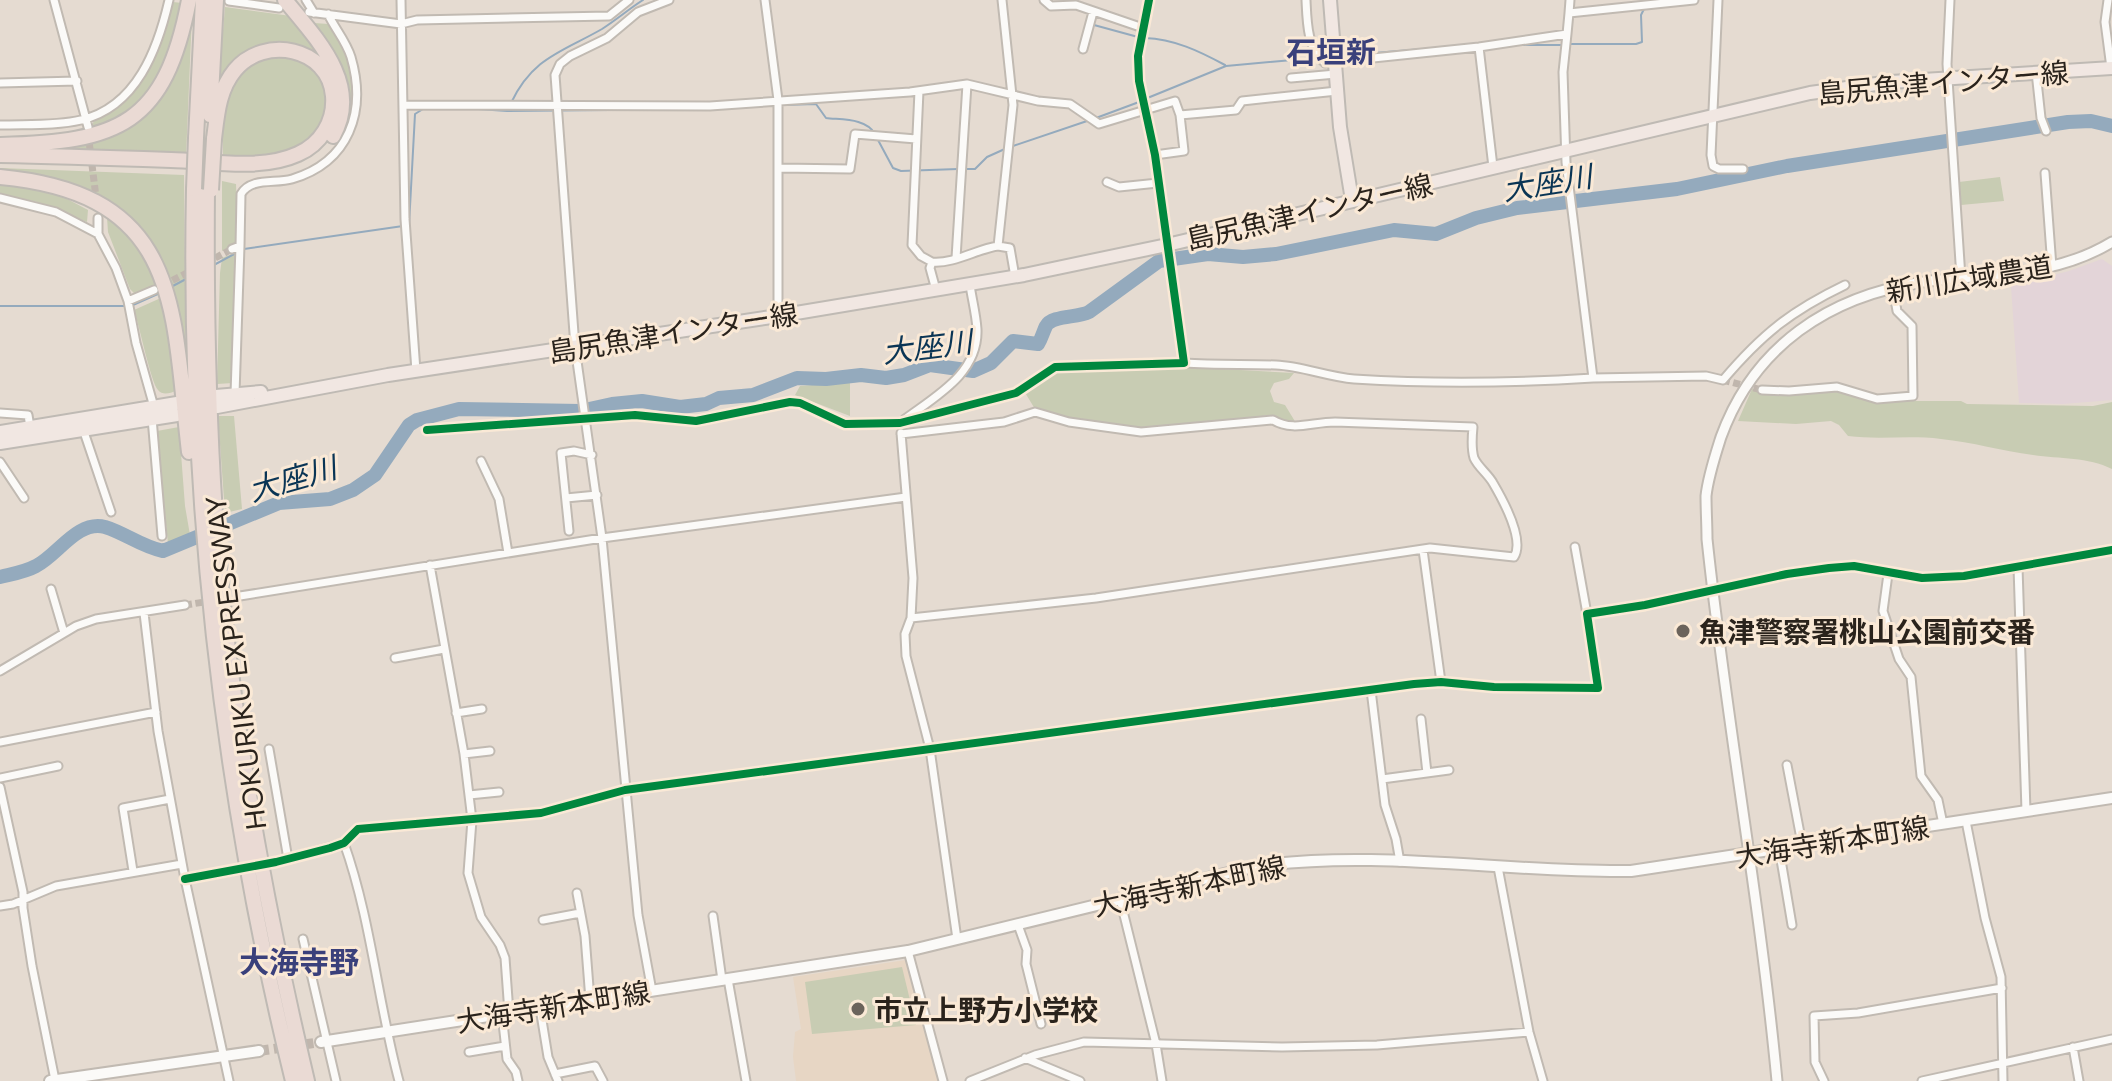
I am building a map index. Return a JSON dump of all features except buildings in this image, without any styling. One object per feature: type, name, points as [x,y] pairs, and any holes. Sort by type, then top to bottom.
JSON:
[{"type":"highway","points":[[0,145],[79,139],[107,131],[132,117],[153,97],[169,71],[189,0]]},
{"type":"highway","name":"HOKURIKU EXPRESSWAY","points":[[203,0],[206,139]]},
{"type":"highway","name":"HOKURIKU EXPRESSWAY","points":[[205,513],[194,371],[216,0]]},
{"type":"highway","points":[[0,163],[255,171],[284,168],[306,161],[332,140],[341,119],[342,95],[332,61],[282,4]]},
{"type":"highway","points":[[0,155],[234,162],[285,159],[315,144],[328,126],[333,97],[327,79],[315,62],[290,49],[272,49],[252,55],[235,70],[223,90],[206,139]]},
{"type":"highway","points":[[0,177],[59,188],[105,208],[129,227],[156,262],[168,292],[176,330],[208,546]]},
{"type":"highway","name":"HOKURIKU EXPRESSWAY","points":[[204,190],[208,361],[205,513]]},
{"type":"highway","name":"HOKURIKU EXPRESSWAY","points":[[208,546],[208,588],[244,848],[293,1081]]},
{"type":"highway","name":"HOKURIKU EXPRESSWAY","points":[[208,546],[257,848],[307,1081]]},
{"type":"main road","points":[[1330,0],[1337,91],[1352,200]]},
{"type":"main road","name":"島尻魚津インター線","points":[[316,387],[235,394],[217,402],[316,387],[416,371],[778,316],[1015,277],[1167,245],[1810,93],[1948,77],[2112,68]]},
{"type":"main road","points":[[0,432],[177,409]]},
{"type":"main road","points":[[0,443],[83,429],[153,412]]},
{"type":"main road","name":"大海寺新本町線","points":[[323,1042],[908,951],[1257,866],[1293,861],[1631,871],[2112,798]]},
{"type":"main road","points":[[52,1081],[259,1051]]},
{"type":"street","points":[[54,0],[87,123]]},
{"type":"street","points":[[0,125],[87,123],[113,104],[144,73],[169,0]]},
{"type":"street","points":[[306,0],[312,12],[401,24],[417,20],[609,16],[629,0]]},
{"type":"street","points":[[401,0],[405,219],[416,371]]},
{"type":"street","points":[[652,991],[638,915],[602,538],[575,347],[555,75],[560,64],[570,56],[620,30],[638,12],[669,0]]},
{"type":"street","points":[[765,0],[778,100],[778,316]]},
{"type":"street","points":[[998,246],[1013,105],[1002,0]]},
{"type":"street","points":[[1044,0],[1051,6],[1076,5],[1143,28]]},
{"type":"street","points":[[1149,0],[1138,56],[1139,81],[1155,155],[1184,363]]},
{"type":"street","points":[[1306,0],[1312,46],[1317,56],[1335,68]]},
{"type":"street","points":[[1570,0],[1563,72],[1566,162],[1593,378]]},
{"type":"street","points":[[1569,13],[1694,0]]},
{"type":"street","points":[[1718,0],[1713,166],[1743,169]]},
{"type":"street","points":[[1950,0],[1948,77],[1961,278]]},
{"type":"street","points":[[2108,0],[2105,22],[2112,68]]},
{"type":"street","points":[[229,1],[282,4]]},
{"type":"street","points":[[1083,49],[1093,12]]},
{"type":"street","points":[[235,394],[236,248],[241,194],[253,184],[288,181],[303,175],[333,157],[343,147],[350,130],[356,81],[351,56],[328,14]]},
{"type":"street","points":[[1291,78],[1335,68],[1567,34]]},
{"type":"street","points":[[1479,47],[1493,167]]},
{"type":"street","points":[[2036,72],[2041,118],[2046,131]]},
{"type":"street","points":[[0,83],[77,81]]},
{"type":"street","points":[[403,105],[710,106],[919,91],[967,84],[1038,101],[1070,104],[1099,124],[1175,101],[1180,115],[1184,151],[1155,155]]},
{"type":"street","points":[[956,258],[967,84]]},
{"type":"street","points":[[919,91],[912,245],[921,256],[940,263],[981,249],[998,246],[1010,248],[1015,277]]},
{"type":"street","points":[[1180,115],[1236,110],[1242,101],[1337,91]]},
{"type":"street","points":[[780,168],[850,169],[855,134],[916,139]]},
{"type":"street","points":[[2045,173],[2052,267]]},
{"type":"street","points":[[1107,182],[1119,187],[1158,183]]},
{"type":"street","points":[[0,198],[56,212],[98,234]]},
{"type":"street","points":[[98,218],[98,234],[116,268],[128,301],[153,412],[162,536]]},
{"type":"street","name":"新川広域農道","points":[[1777,1081],[1770,1000],[1713,590],[1706,494],[1731,411],[1759,367],[1806,326],[1853,300],[1893,288],[1961,278],[2006,276],[2052,267],[2110,247]]},
{"type":"street","points":[[932,262],[930,268],[936,290]]},
{"type":"street","points":[[900,423],[959,378],[972,356],[977,331],[970,285]]},
{"type":"street","points":[[427,430],[635,415],[696,421],[790,402],[800,403],[845,424],[900,423],[1016,393],[1055,367],[1184,363],[1279,365],[1350,378],[1405,381],[1528,382],[1706,376],[1723,380],[1745,353],[1780,321],[1845,285]]},
{"type":"street","points":[[1762,390],[1837,387],[1877,399],[1913,396],[1912,326],[1897,311],[1893,288]]},
{"type":"street","points":[[128,301],[154,290]]},
{"type":"street","points":[[901,434],[1004,422],[1035,412],[1069,422],[1141,432],[1273,420],[1292,428],[1312,422],[1473,427],[1475,460],[1492,481],[1518,536],[1519,549],[1514,557],[1423,550],[1096,598],[911,618]]},
{"type":"street","points":[[0,413],[28,415],[30,427]]},
{"type":"street","points":[[900,423],[913,578],[911,618],[905,634],[906,656],[930,749],[957,939]]},
{"type":"street","points":[[83,429],[111,512]]},
{"type":"street","points":[[569,531],[561,453],[574,451],[592,455]]},
{"type":"street","points":[[481,461],[499,499],[508,553]]},
{"type":"street","points":[[0,462],[24,498]]},
{"type":"street","points":[[566,498],[597,495]]},
{"type":"street","points":[[240,596],[602,538],[906,497]]},
{"type":"street","points":[[276,862],[344,843],[358,829],[541,813],[625,790],[1371,690],[1441,682],[1494,687],[1598,688],[1575,547]]},
{"type":"street","points":[[1423,550],[1441,682]]},
{"type":"street","points":[[1587,614],[1829,568],[1854,566],[1922,578],[1950,577],[2112,550]]},
{"type":"street","points":[[430,565],[464,754],[472,820],[468,873],[481,917],[505,958],[505,1046],[507,1059],[518,1081]]},
{"type":"street","points":[[2018,567],[2026,811]]},
{"type":"street","points":[[1888,574],[1883,611],[1899,659],[1911,677],[1921,776],[1938,800],[1943,824]]},
{"type":"street","points":[[51,589],[64,633]]},
{"type":"street","points":[[0,671],[64,633],[96,619],[185,605]]},
{"type":"street","points":[[144,613],[170,799],[229,1081]]},
{"type":"street","points":[[395,658],[444,649]]},
{"type":"street","points":[[1371,690],[1385,805],[1400,862]]},
{"type":"street","points":[[456,713],[482,709]]},
{"type":"street","points":[[0,742],[156,712]]},
{"type":"street","points":[[1421,719],[1427,773]]},
{"type":"street","points":[[269,749],[288,859]]},
{"type":"street","points":[[464,754],[490,751]]},
{"type":"street","points":[[1787,765],[1802,844]]},
{"type":"street","points":[[0,778],[58,766]]},
{"type":"street","points":[[1382,779],[1449,770]]},
{"type":"street","points":[[0,787],[23,892],[52,1081]]},
{"type":"street","points":[[469,795],[499,792]]},
{"type":"street","points":[[133,871],[123,808],[170,799]]},
{"type":"street","points":[[1966,821],[2002,988],[2003,1081]]},
{"type":"street","points":[[344,843],[362,910],[399,1081]]},
{"type":"street","points":[[1779,848],[1792,925]]},
{"type":"street","points":[[0,906],[56,886],[182,864]]},
{"type":"street","points":[[1498,867],[1529,1032],[1543,1081]]},
{"type":"street","points":[[185,879],[231,871]]},
{"type":"street","points":[[577,893],[585,936],[590,1000]]},
{"type":"street","points":[[1120,899],[1156,1044],[1162,1081]]},
{"type":"street","points":[[543,920],[580,913]]},
{"type":"street","points":[[713,916],[746,1081]]},
{"type":"street","points":[[1018,925],[1027,950],[1026,964],[1041,1024]]},
{"type":"street","points":[[303,939],[323,1042],[336,1081]]},
{"type":"street","points":[[908,951],[943,1081]]},
{"type":"street","points":[[1824,1081],[1815,1062],[1814,1016],[1858,1013],[2002,988]]},
{"type":"street","points":[[540,1008],[548,1057],[556,1077],[595,1066],[603,1081]]},
{"type":"street","points":[[970,1081],[1025,1058],[1084,1042],[1282,1047],[1378,1045],[1529,1032]]},
{"type":"street","points":[[1922,1081],[2112,1039]]},
{"type":"street","points":[[469,1052],[505,1046]]},
{"type":"street","points":[[2073,1047],[2079,1081]]},
{"type":"street","points":[[1025,1058],[1080,1081]]},
{"type":"street","points":[[1966,1071],[1968,1081]]},
{"type":"shaded area","points":[[2102,259],[2112,266],[2112,400],[2063,404],[2019,403],[2011,286]]},
{"type":"shaded area","name":"市立上野方小学校","points":[[906,960],[938,1081],[796,1081],[793,1057],[795,1032],[801,1029],[793,977]]},
{"type":"green space","points":[[173,2],[182,3],[169,53],[154,88],[134,109],[91,132],[94,119],[127,94],[147,70]]},
{"type":"green space","points":[[225,7],[291,16],[329,66],[290,44],[269,43],[242,56],[219,79]]},
{"type":"green space","points":[[192,15],[186,156],[11,149],[92,142],[130,128],[145,116],[157,100]]},
{"type":"green space","points":[[314,23],[328,24],[345,53],[351,74],[351,107],[343,73]]},
{"type":"green space","points":[[276,53],[303,60],[317,72],[325,86],[328,102],[325,123],[308,142],[283,153],[223,156],[226,104],[234,80],[252,62]]},
{"type":"green space","points":[[0,168],[184,175],[186,370],[177,309],[163,265],[120,212],[0,172]]},
{"type":"green space","points":[[2000,177],[2004,201],[1961,205],[1959,182]]},
{"type":"green space","points":[[0,181],[54,192],[88,210],[87,222],[37,202],[0,194]]},
{"type":"green space","points":[[222,181],[236,184],[238,243],[222,251]]},
{"type":"green space","points":[[107,217],[129,235],[159,283],[135,294],[130,289],[108,232]]},
{"type":"green space","points":[[237,252],[233,383],[217,384],[222,258]]},
{"type":"green space","points":[[163,297],[176,391],[167,394],[160,392],[155,385],[134,310]]},
{"type":"green space","points":[[1185,367],[1294,373],[1289,379],[1274,383],[1270,391],[1274,402],[1285,405],[1296,423],[1268,415],[1244,420],[1146,428],[1057,416],[1035,409],[1024,391],[1057,369]]},
{"type":"green space","points":[[850,382],[850,416],[795,395],[800,386]]},
{"type":"green space","points":[[1752,389],[1790,394],[1836,390],[1881,401],[2093,406],[2112,402],[2112,469],[2084,460],[2021,453],[1953,440],[1848,436],[1831,421],[1796,424],[1738,421]]},
{"type":"green space","points":[[218,416],[234,416],[242,509],[225,513]]},
{"type":"green space","points":[[179,427],[190,535],[168,544],[157,431]]},
{"type":"green space","points":[[902,967],[916,1025],[812,1034],[805,982]]},
{"type":"waterway","points":[[511,103],[539,65],[602,29],[643,0]]},
{"type":"waterway","points":[[1070,0],[1085,6]]},
{"type":"waterway","points":[[1569,44],[1642,42],[1641,15],[1645,7]]},
{"type":"waterway","points":[[1092,23],[1138,37]]},
{"type":"waterway","points":[[1145,38],[1186,47],[1225,65]]},
{"type":"waterway","points":[[1513,45],[1563,45]]},
{"type":"waterway","points":[[1338,56],[1447,47]]},
{"type":"waterway","points":[[1145,99],[1226,66],[1315,58]]},
{"type":"waterway","points":[[1096,118],[1139,102]]},
{"type":"waterway","points":[[782,105],[816,104],[826,118],[860,122],[875,134]]},
{"type":"waterway","points":[[409,225],[415,114],[423,109],[456,109]]},
{"type":"waterway","points":[[478,109],[712,109]]},
{"type":"waterway","points":[[1013,146],[1090,120]]},
{"type":"waterway","name":"大座川","points":[[0,577],[36,566],[77,533],[95,526],[105,527],[163,551],[279,503],[330,499],[353,490],[375,475],[409,425],[459,409],[580,411],[642,401],[680,407],[706,404],[719,398],[753,395],[797,378],[861,375],[886,378],[930,365],[973,371],[991,363],[1013,341],[1038,344],[1049,322],[1089,312],[1159,261],[1208,254],[1243,257],[1276,254],[1394,230],[1436,234],[1476,218],[1517,208],[1677,189],[1787,166],[2068,122],[2091,121],[2112,126]]},
{"type":"waterway","points":[[878,140],[893,168],[901,171],[958,169]]},
{"type":"waterway","points":[[965,169],[975,169],[987,157],[1007,148]]},
{"type":"waterway","points":[[244,249],[403,226]]},
{"type":"waterway","points":[[212,266],[238,252]]},
{"type":"waterway","points":[[169,288],[188,278]]},
{"type":"waterway","points":[[133,305],[160,293]]},
{"type":"waterway","points":[[0,306],[127,306]]},
{"type":"tunnel","points":[[88,133],[97,205]]},
{"type":"tunnel","points":[[206,263],[232,249]]},
{"type":"tunnel","points":[[163,285],[195,269]]},
{"type":"tunnel","points":[[1723,380],[1762,390]]},
{"type":"tunnel","points":[[185,605],[211,601]]},
{"type":"tunnel","points":[[259,1051],[321,1042]]},
{"type":"cycle path","points":[[427,430],[635,415],[696,421],[790,402],[800,403],[845,424],[900,423],[1016,393],[1055,367],[1184,363],[1155,155],[1139,81],[1138,56],[1149,0]]},
{"type":"cycle path","points":[[185,879],[276,862],[330,848],[344,843],[358,829],[541,813],[625,790],[1414,684],[1441,682],[1494,687],[1598,688],[1587,614],[1829,568],[1854,566],[1922,578],[1964,576],[2112,550]]},
{"type":"place","name":"魚津警察署桃山公園前交番","points":[[1683,631]]},
{"type":"place","name":"市立上野方小学校","points":[[858,1009]]},
{"type":"district","name":"石垣新","points":[[1331,50]]},
{"type":"district","name":"大海寺野","points":[[299,960]]}]
